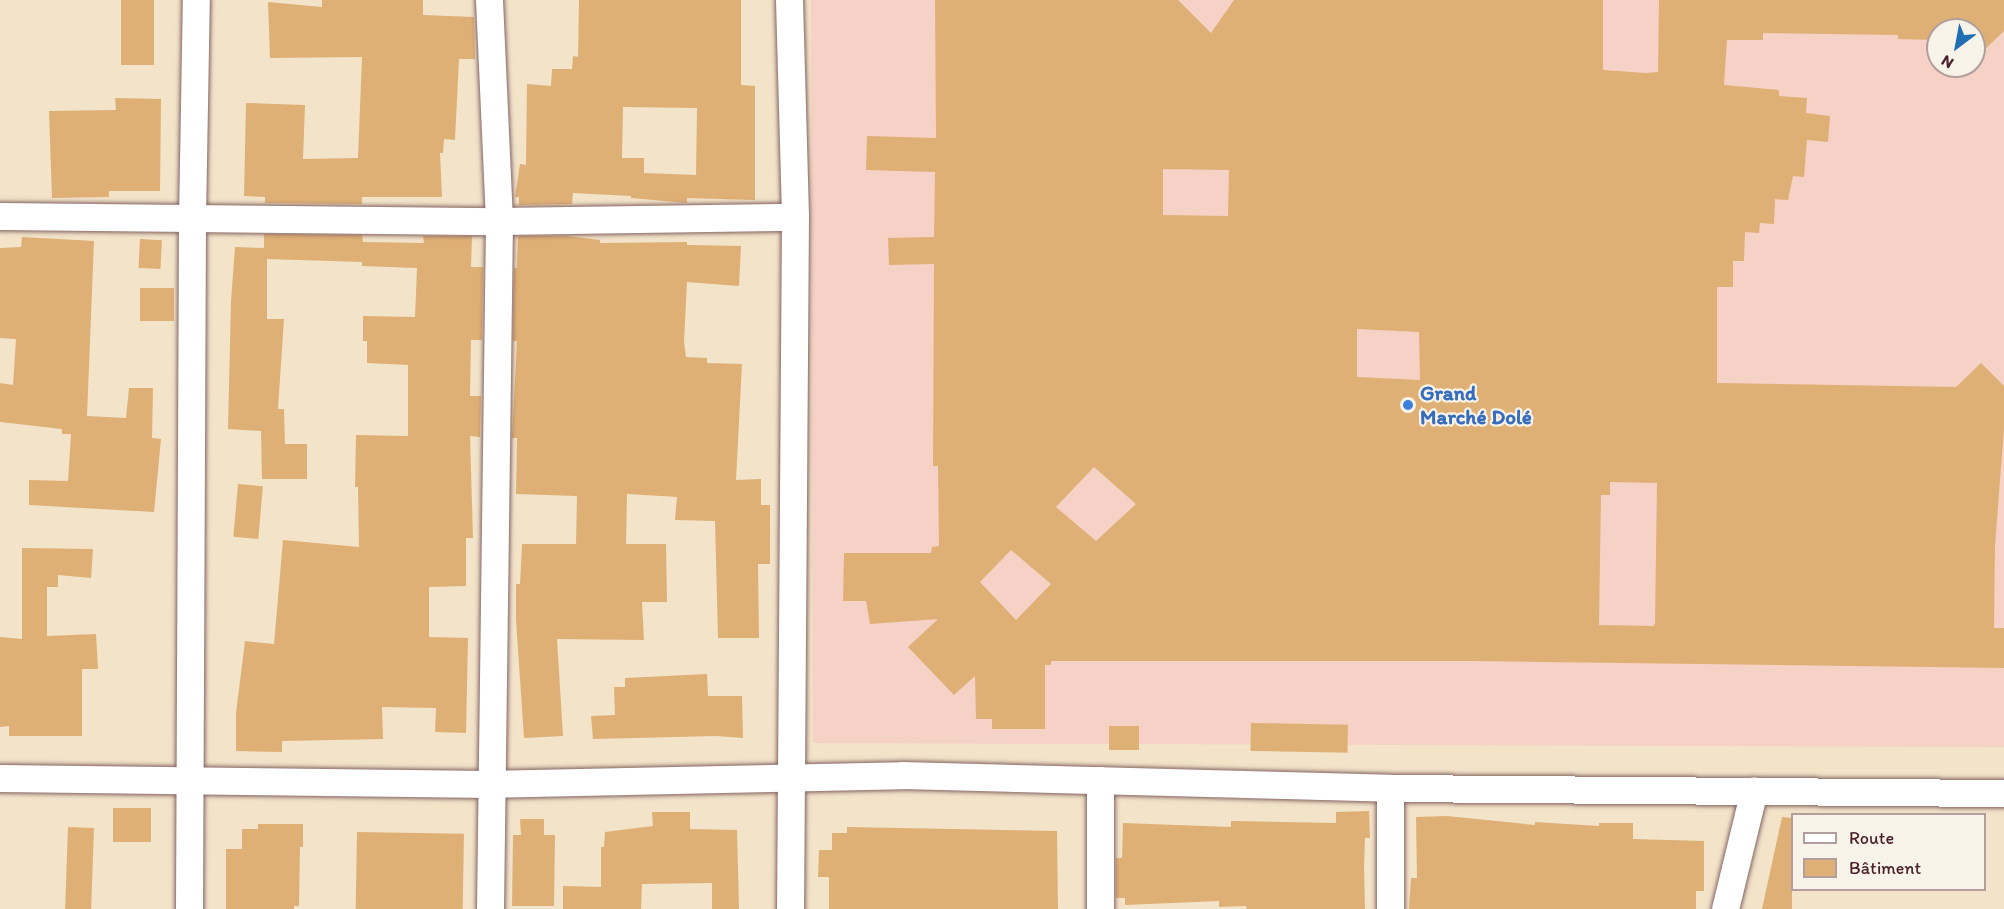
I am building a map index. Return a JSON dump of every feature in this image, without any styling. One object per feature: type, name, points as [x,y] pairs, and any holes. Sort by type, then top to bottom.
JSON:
[{"type":"street","points":[[189,909],[192,219],[196,0]]},
{"type":"street","points":[[489,0],[499,220],[489,784],[490,909]]},
{"type":"street","points":[[789,0],[795,217],[790,909]]},
{"type":"street","points":[[0,216],[499,220],[795,217]]},
{"type":"street","points":[[0,778],[489,784],[902,775],[1390,788],[2004,793]]},
{"type":"street","points":[[1100,780],[1100,909]]},
{"type":"street","points":[[1390,788],[1390,909]]},
{"type":"street","points":[[1725,909],[1754,790]]},
{"type":"shaded area","name":"Grand Marché Dolé","points":[[811,0],[2004,0],[2004,747],[813,743]]},
{"type":"building","points":[[121,0],[154,0],[154,65],[121,65]]},
{"type":"building","points":[[322,0],[423,0],[423,15],[474,17],[475,59],[459,59],[455,140],[444,139],[443,153],[440,153],[442,197],[362,197],[362,204],[265,203],[265,197],[244,196],[246,103],[305,105],[303,159],[358,158],[362,57],[270,58],[268,2],[322,7]]},
{"type":"building","points":[[579,0],[741,0],[741,85],[755,86],[755,200],[687,198],[687,203],[631,198],[631,196],[573,193],[572,204],[519,205],[519,197],[515,197],[520,164],[526,165],[527,84],[551,86],[552,69],[572,69],[573,56],[578,57]],"holes":[[[623,107],[697,108],[696,175],[644,173],[644,158],[622,158]]]},
{"type":"building","name":"Grand Marché Dolé","points":[[935,0],[1178,0],[1211,33],[1234,0],[1603,0],[1603,70],[1646,73],[1658,72],[1659,0],[2004,0],[2004,31],[1986,48],[1986,18],[1926,18],[1926,40],[1898,39],[1898,35],[1763,33],[1763,40],[1727,40],[1724,85],[1779,90],[1779,96],[1807,98],[1806,113],[1830,116],[1828,142],[1807,140],[1804,177],[1793,176],[1788,200],[1775,199],[1774,224],[1760,223],[1759,233],[1745,232],[1744,261],[1733,261],[1733,287],[1717,287],[1717,383],[1956,387],[1981,363],[2004,386],[2004,428],[1995,546],[1994,628],[2004,628],[2004,668],[1474,661],[1051,661],[1051,665],[1045,665],[1045,729],[992,729],[992,719],[976,719],[975,676],[954,695],[908,647],[938,619],[870,624],[866,601],[843,601],[844,553],[931,553],[932,547],[939,546],[938,466],[933,466],[934,264],[889,265],[888,238],[934,237],[935,172],[866,170],[867,136],[936,138]],"holes":[[[1163,169],[1229,170],[1228,216],[1163,215]],[[1357,329],[1419,332],[1420,380],[1357,377]],[[1094,467],[1136,504],[1096,541],[1056,507]],[[1610,482],[1657,483],[1655,624],[1653,626],[1599,625],[1601,495],[1610,495]],[[1011,550],[1051,584],[1016,620],[980,582]]]},
{"type":"building","points":[[115,98],[161,99],[160,191],[109,191],[109,197],[52,198],[49,111],[116,110]]},
{"type":"building","points":[[264,234],[362,235],[363,242],[424,243],[423,236],[472,236],[471,267],[483,267],[482,340],[471,340],[470,396],[481,396],[480,437],[470,436],[473,538],[466,538],[466,586],[429,587],[429,637],[468,638],[466,733],[435,732],[436,708],[382,707],[383,739],[282,741],[282,752],[236,751],[236,713],[245,641],[274,644],[283,540],[359,547],[358,487],[355,487],[356,435],[408,436],[408,365],[367,363],[367,341],[363,341],[363,316],[415,317],[417,268],[362,266],[362,262],[267,259],[267,319],[284,319],[278,409],[284,409],[285,444],[307,444],[307,479],[262,479],[261,431],[228,429],[231,301],[235,247],[264,248]]},
{"type":"building","points":[[518,236],[567,236],[600,240],[600,243],[687,242],[687,245],[741,246],[739,286],[687,282],[684,342],[686,357],[707,358],[707,363],[742,364],[736,480],[761,479],[761,505],[770,505],[770,564],[758,564],[759,638],[718,638],[715,521],[675,520],[677,497],[627,494],[626,544],[666,544],[667,602],[642,602],[644,640],[557,639],[563,736],[524,738],[516,620],[516,584],[520,584],[522,544],[576,544],[577,496],[516,494],[517,438],[512,438],[517,341],[513,341],[514,268],[517,268]]},
{"type":"building","points":[[22,237],[94,241],[87,416],[126,418],[129,388],[153,388],[152,438],[161,439],[154,512],[29,505],[29,480],[68,481],[71,434],[62,434],[62,429],[0,422],[0,383],[13,385],[16,339],[0,338],[0,248],[21,247]]},
{"type":"building","points":[[140,239],[162,240],[160,269],[138,268]]},
{"type":"building","points":[[140,288],[174,288],[174,321],[140,321]]},
{"type":"building","points":[[238,484],[263,486],[258,539],[233,537]]},
{"type":"building","points":[[22,548],[93,549],[91,578],[58,575],[58,587],[47,587],[47,636],[96,634],[98,669],[82,669],[82,736],[9,736],[9,726],[0,727],[0,637],[22,639]]},
{"type":"building","points":[[707,674],[708,696],[742,696],[743,738],[716,736],[593,739],[591,716],[615,715],[614,687],[625,687],[625,678]]},
{"type":"building","points":[[1251,723],[1348,725],[1347,753],[1251,751]]},
{"type":"building","points":[[1109,726],[1139,726],[1139,750],[1109,750]]},
{"type":"building","points":[[113,808],[151,808],[151,842],[113,842]]},
{"type":"building","points":[[1369,811],[1370,838],[1365,838],[1365,909],[1247,909],[1246,906],[1219,907],[1219,901],[1125,905],[1125,898],[1116,898],[1116,858],[1122,858],[1123,823],[1231,827],[1231,821],[1336,823],[1336,812]]},
{"type":"building","points":[[652,812],[690,812],[690,829],[737,830],[739,909],[712,909],[712,883],[642,884],[641,909],[563,909],[563,886],[601,887],[601,847],[604,847],[605,832],[653,826]]},
{"type":"building","points":[[1447,816],[1535,825],[1535,822],[1599,826],[1599,823],[1633,823],[1633,839],[1704,841],[1704,891],[1696,891],[1696,909],[1409,909],[1411,878],[1417,878],[1416,817]]},
{"type":"building","points":[[1782,817],[1791,818],[1792,909],[1762,909]]},
{"type":"building","points":[[520,819],[544,819],[544,835],[555,835],[554,906],[512,906],[513,835],[521,835]]},
{"type":"building","points":[[258,824],[303,824],[303,847],[300,847],[299,906],[294,906],[294,909],[226,909],[226,849],[242,849],[242,829],[258,829]]},
{"type":"building","points":[[68,827],[94,828],[91,909],[65,909]]},
{"type":"building","points":[[847,827],[1057,831],[1058,909],[829,909],[829,877],[818,877],[819,850],[832,850],[832,833],[847,833]]},
{"type":"building","points":[[357,832],[464,834],[463,909],[356,909]]},
{"type":"place","name":"Grand Marché Dolé","points":[[1408,405]]}]
